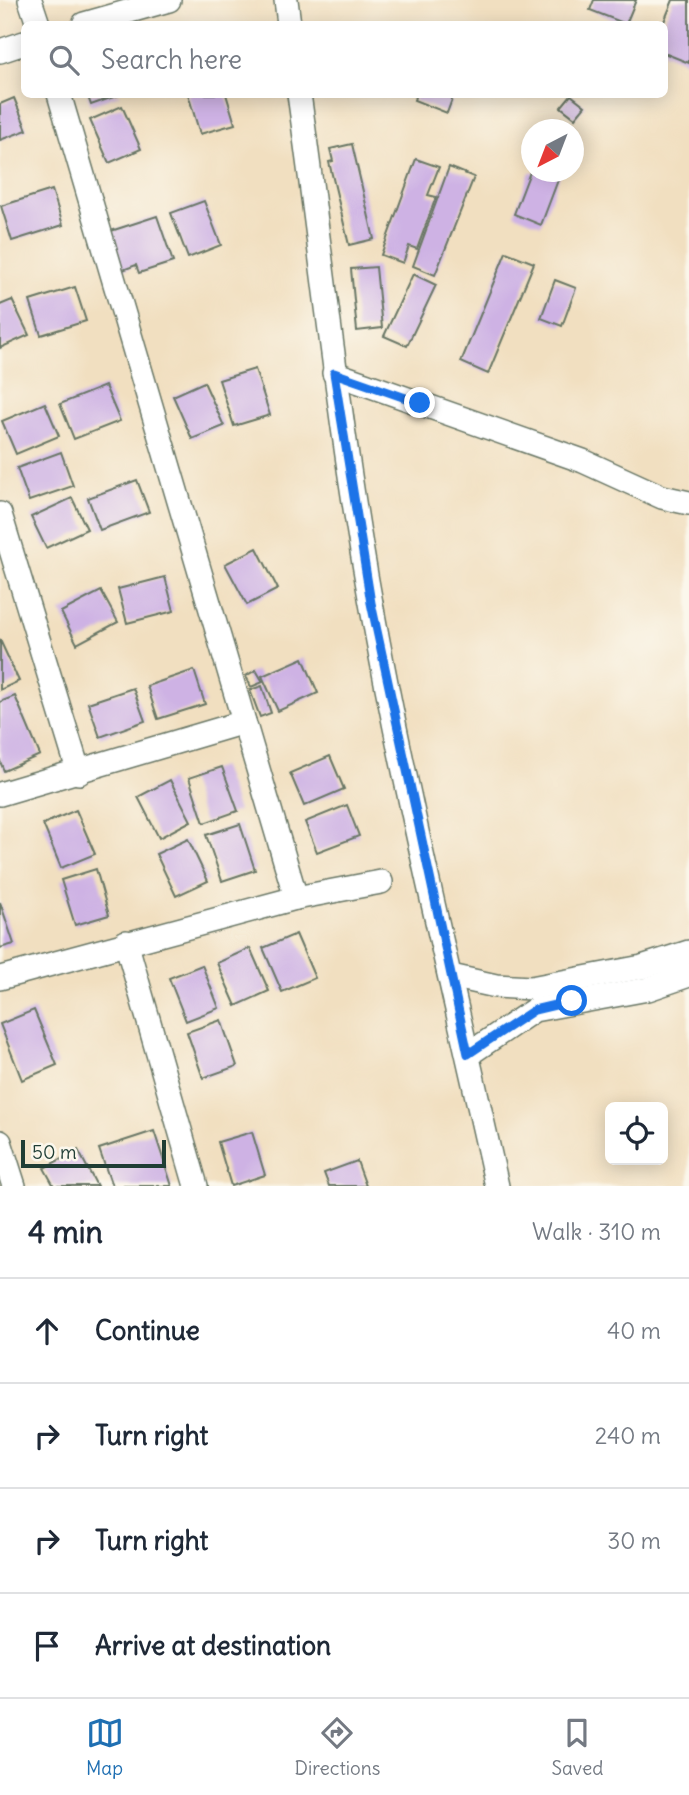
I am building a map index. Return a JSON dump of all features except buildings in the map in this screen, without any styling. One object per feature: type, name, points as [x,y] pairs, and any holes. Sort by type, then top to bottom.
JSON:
[{"type":"street","points":[[30,0],[37,21]]},
{"type":"street","points":[[95,21],[169,0]]},
{"type":"street","points":[[286,0],[289,21]]},
{"type":"street","points":[[0,51],[21,44]]},
{"type":"street","points":[[60,98],[296,898]]},
{"type":"street","points":[[300,98],[324,272],[334,373],[371,603],[497,1186]]},
{"type":"street","points":[[334,373],[583,461],[662,497],[689,503]]},
{"type":"street","points":[[0,514],[79,773]]},
{"type":"street","points":[[0,794],[79,773],[244,722]]},
{"type":"street","points":[[0,978],[296,898],[381,881]]},
{"type":"street","points":[[126,942],[196,1186]]},
{"type":"street","points":[[451,976],[496,986],[531,988],[642,967],[689,952]]},
{"type":"street","points":[[468,1054],[534,1010],[648,989],[689,975]]},
{"type":"street","points":[[0,1142],[8,1176]]},
{"type":"route","points":[[420,403],[334,373],[371,603],[468,1054],[534,1010],[572,1001]]}]
